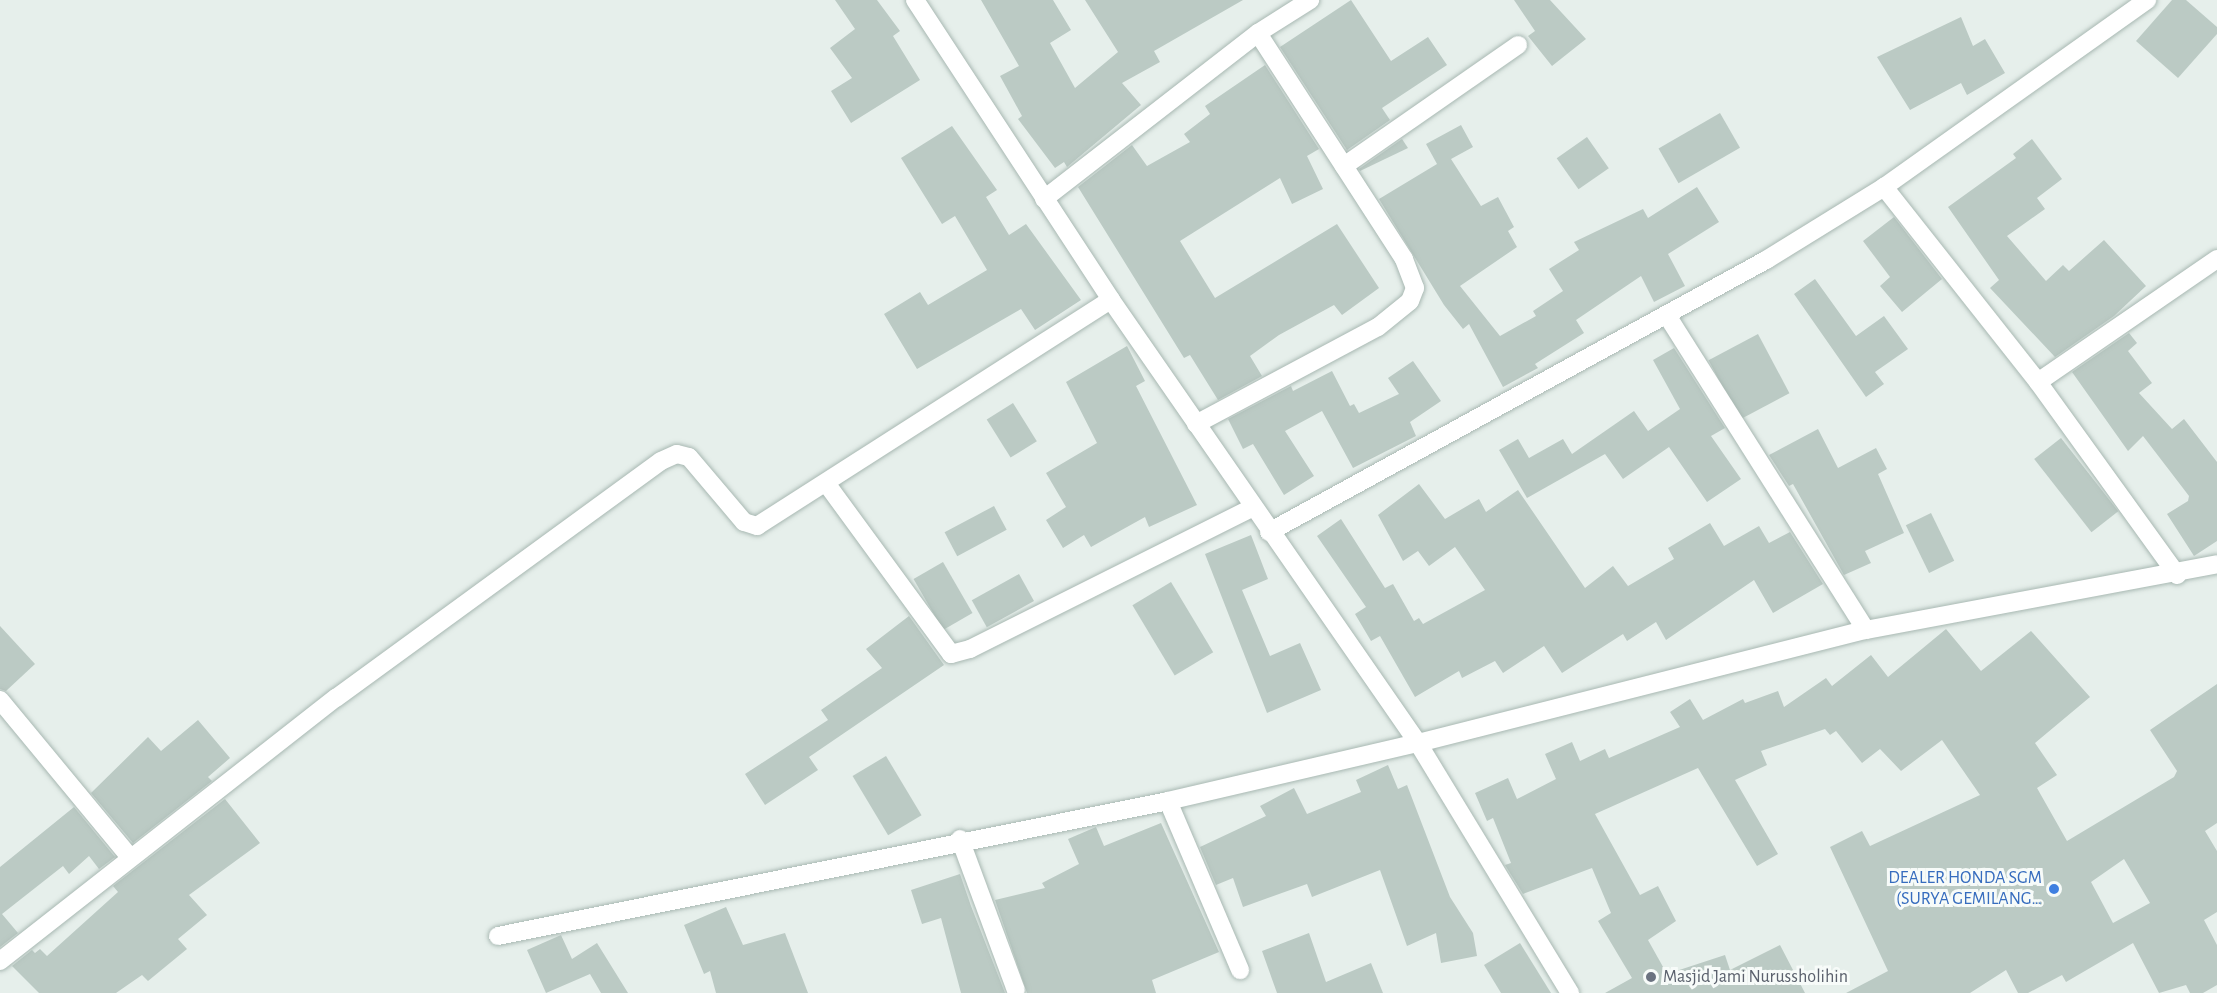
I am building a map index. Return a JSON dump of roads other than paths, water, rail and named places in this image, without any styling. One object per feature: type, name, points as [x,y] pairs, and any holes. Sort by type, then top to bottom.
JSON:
[{"type":"street","points":[[915,0],[1111,300],[1252,508],[1418,743],[1570,993]]},
{"type":"street","points":[[1044,199],[1258,33],[1310,0]]},
{"type":"street","points":[[1269,532],[1668,317],[1884,188],[2147,0]]},
{"type":"street","points":[[1196,424],[1378,327],[1414,295],[1413,276],[1404,258],[1258,33]]},
{"type":"street","points":[[1344,166],[1518,45]]},
{"type":"street","points":[[1884,188],[2038,382],[2177,575]]},
{"type":"street","points":[[2038,382],[2217,259]]},
{"type":"street","points":[[0,961],[129,856],[661,461],[677,454],[689,457],[753,527],[826,483],[1111,300]]},
{"type":"street","points":[[1668,317],[1866,630]]},
{"type":"street","points":[[826,483],[941,646],[953,654],[1252,508]]},
{"type":"street","points":[[498,936],[960,840],[1168,801],[1418,743],[1866,630],[2054,593],[2177,575],[2217,564]]},
{"type":"street","points":[[0,700],[129,856]]},
{"type":"street","points":[[1168,801],[1240,970]]},
{"type":"street","points":[[960,840],[1016,990]]},
{"type":"place","name":"DEALER HONDA SGM (SURYA GEMILANG…","points":[[2054,889]]},
{"type":"place","name":"Masjid Jami Nurussholihin","points":[[1651,977]]}]
